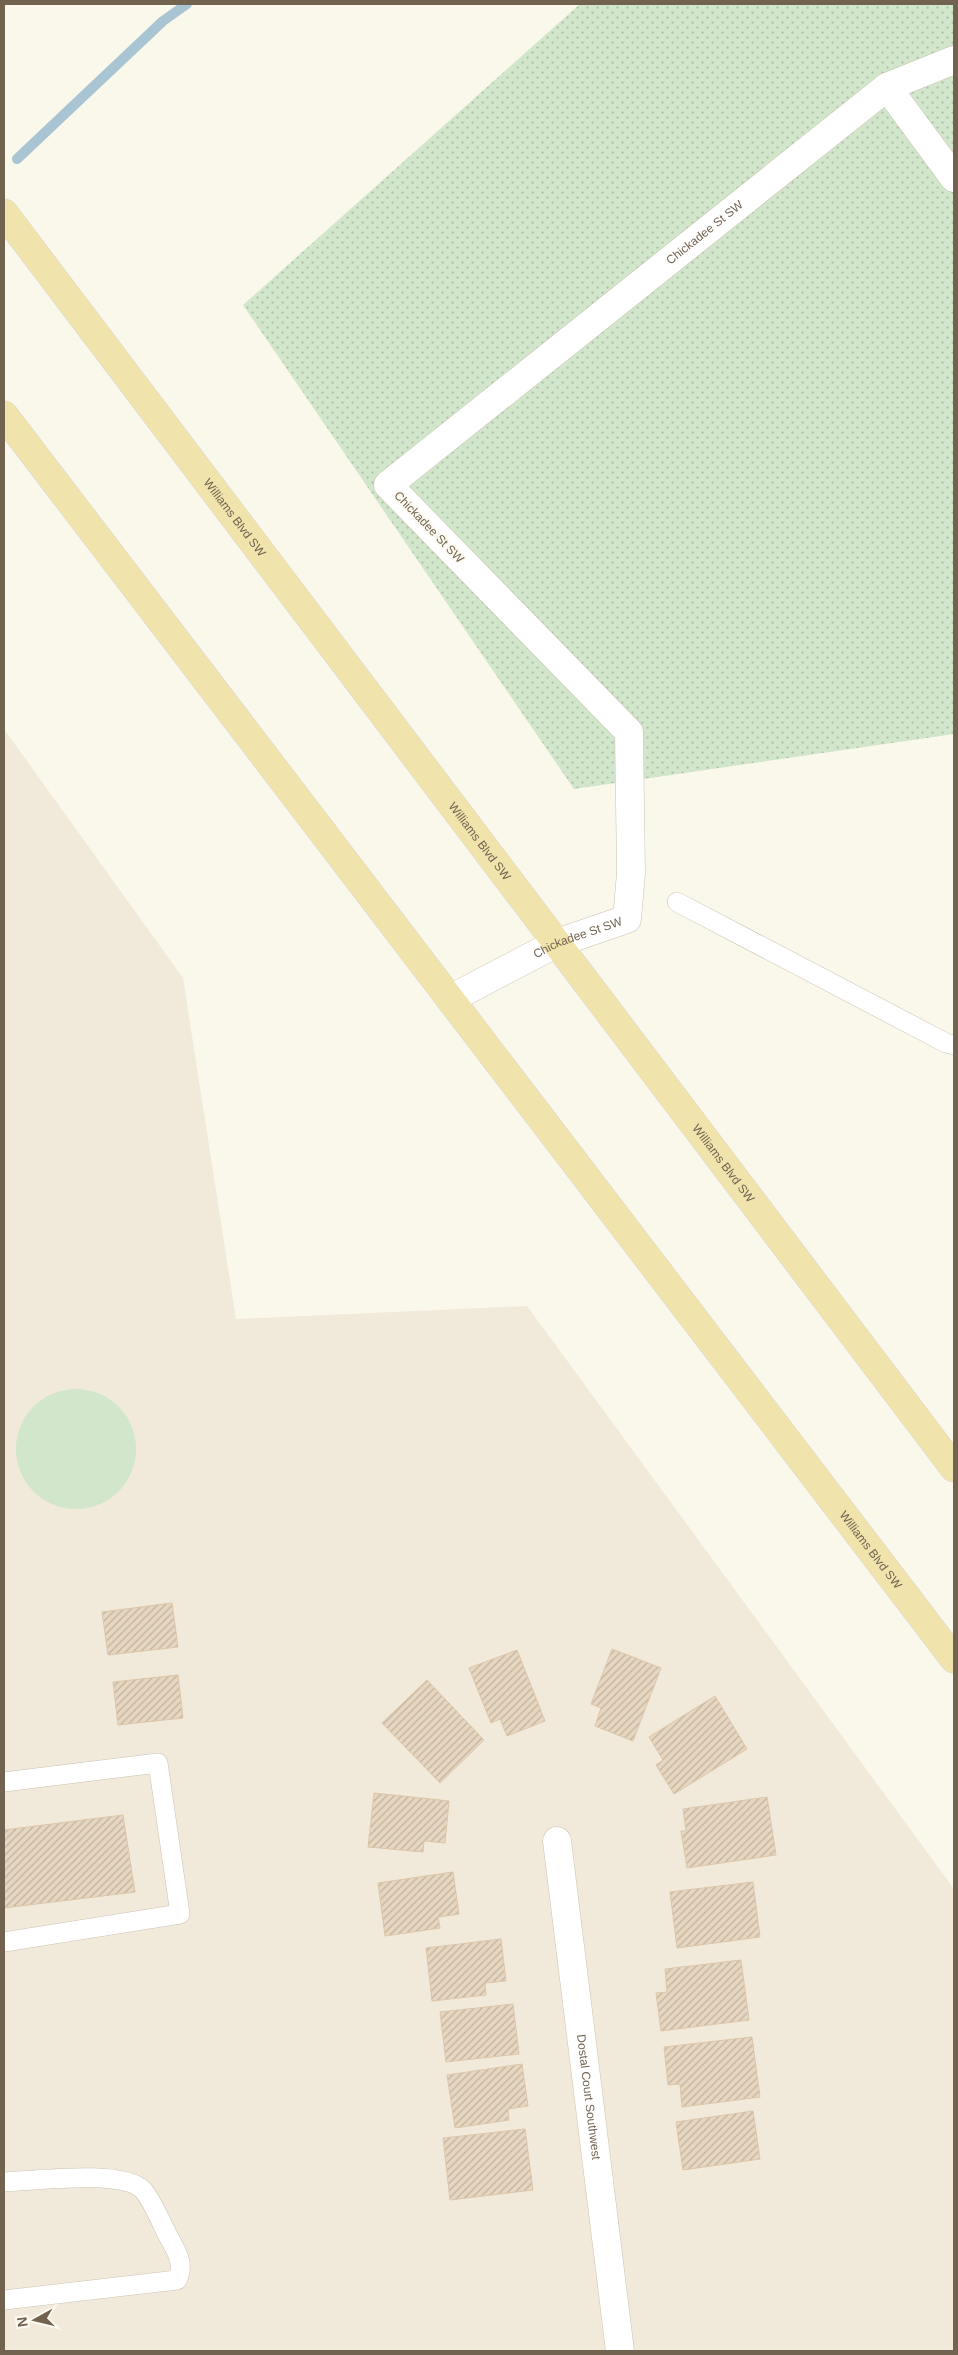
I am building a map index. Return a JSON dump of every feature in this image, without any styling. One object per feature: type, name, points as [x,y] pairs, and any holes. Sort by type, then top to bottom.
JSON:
[{"type":"main road","name":"Williams Blvd SW","points":[[4,213],[954,1468]]},
{"type":"main road","name":"Williams Blvd SW","points":[[4,415],[954,1659]]},
{"type":"street","points":[[954,60],[887,87],[954,178]]},
{"type":"street","name":"Chickadee St SW","points":[[450,999],[557,943],[627,919],[631,873],[629,732],[388,485],[887,87]]},
{"type":"street","name":"Dostal Court Southwest","points":[[557,1841],[620,2351]]},
{"type":"lane","points":[[677,902],[946,1043],[954,1045]]},
{"type":"lane","points":[[4,1782],[158,1763],[180,1914],[4,1942]]},
{"type":"lane","points":[[4,2182],[103,2177],[126,2182],[143,2190],[180,2256],[181,2273],[177,2280],[4,2300]]},
{"type":"shaded area","points":[[4,729],[183,978],[236,1319],[527,1306],[954,1889],[954,2351],[4,2351]]},
{"type":"green space","points":[[580,4],[954,4],[954,734],[574,789],[243,305]]},
{"type":"green space","points":[[76,1389],[99,1393],[119,1406],[132,1426],[136,1449],[132,1472],[119,1492],[99,1505],[76,1509],[53,1505],[33,1492],[20,1472],[16,1449],[20,1426],[33,1406],[53,1393]]},
{"type":"building","points":[[172,1603],[178,1647],[108,1655],[102,1612]]},
{"type":"building","points":[[612,1649],[661,1668],[633,1741],[595,1726],[601,1708],[591,1704]]},
{"type":"building","points":[[517,1650],[545,1721],[507,1736],[500,1719],[491,1723],[469,1668]]},
{"type":"building","points":[[178,1675],[183,1718],[118,1725],[113,1682]]},
{"type":"building","points":[[427,1680],[484,1740],[440,1783],[382,1723]]},
{"type":"building","points":[[715,1696],[747,1749],[674,1794],[656,1765],[663,1760],[649,1737]]},
{"type":"building","points":[[374,1793],[449,1801],[445,1843],[424,1841],[423,1852],[368,1847]]},
{"type":"building","points":[[767,1797],[776,1855],[687,1868],[681,1831],[686,1831],[683,1809]]},
{"type":"building","points":[[123,1815],[135,1892],[4,1908],[4,1830]]},
{"type":"building","points":[[453,1872],[459,1914],[438,1917],[440,1928],[385,1936],[378,1883]]},
{"type":"building","points":[[753,1882],[760,1937],[677,1948],[670,1892]]},
{"type":"building","points":[[501,1939],[506,1981],[485,1983],[486,1995],[432,2001],[426,1948]]},
{"type":"building","points":[[741,1960],[749,2020],[661,2031],[656,1993],[667,1992],[665,1969]]},
{"type":"building","points":[[513,2004],[519,2054],[446,2062],[440,2012]]},
{"type":"building","points":[[752,2037],[760,2097],[682,2107],[680,2084],[668,2085],[664,2047]]},
{"type":"building","points":[[522,2064],[528,2106],[508,2109],[509,2120],[455,2128],[447,2075]]},
{"type":"building","points":[[753,2111],[760,2159],[683,2170],[676,2122]]},
{"type":"building","points":[[525,2129],[533,2190],[450,2200],[443,2138]]},
{"type":"waterway","points":[[17,159],[163,21],[187,4]]}]
